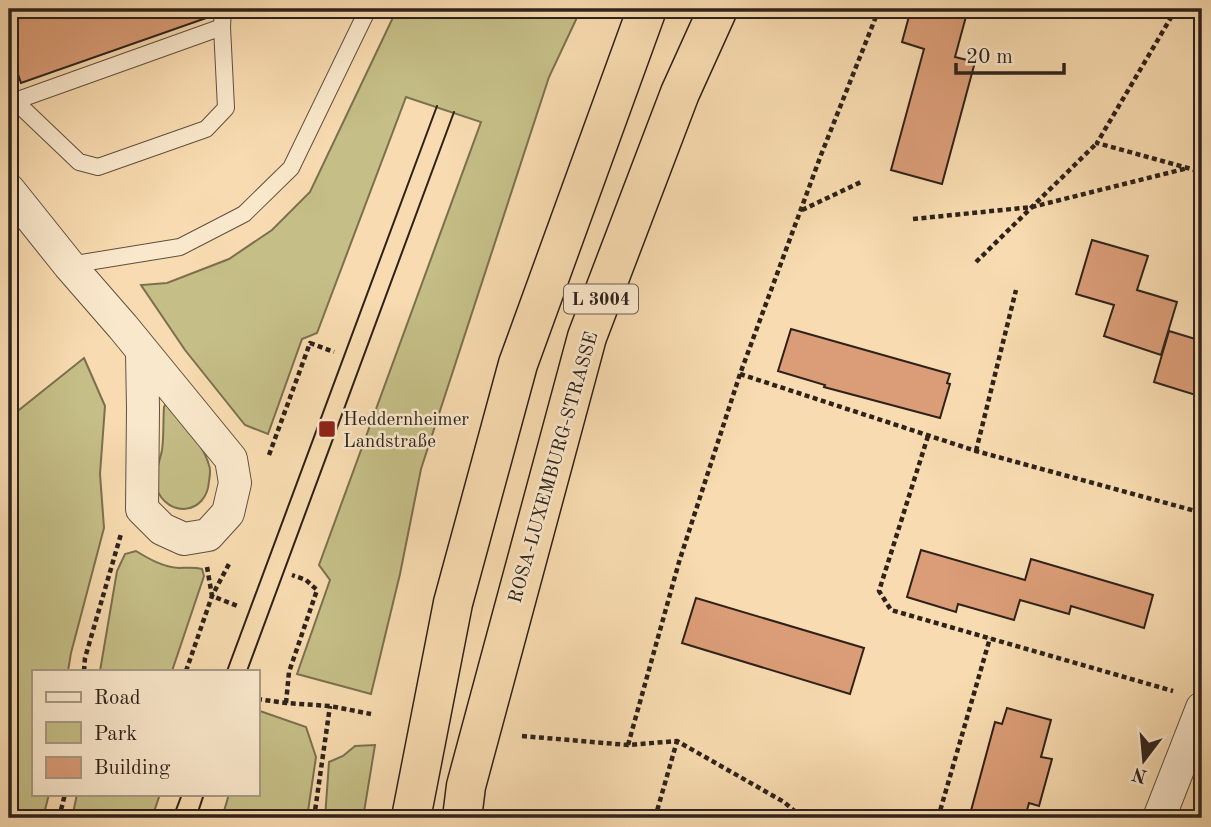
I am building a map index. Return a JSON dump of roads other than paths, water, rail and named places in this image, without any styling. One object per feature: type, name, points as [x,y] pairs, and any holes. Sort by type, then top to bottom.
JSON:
[{"type":"highway","name":"L 3004","points":[[411,818],[453,603],[518,364],[647,9]]},
{"type":"highway","name":"ROSA-LUXEMBURG-STRASSE","points":[[462,818],[466,786],[587,337],[680,93],[718,9]]},
{"type":"street","points":[[9,190],[231,458],[235,483],[228,513],[208,535],[184,539],[162,529],[142,509],[142,352]]},
{"type":"street","points":[[1159,818],[1202,708]]},
{"type":"lane","points":[[222,27],[12,103],[79,162],[98,167],[206,129],[226,108],[223,9]]},
{"type":"lane","points":[[69,265],[180,247],[244,214],[291,168],[368,9]]},
{"type":"tram line","points":[[227,670],[437,106]]},
{"type":"tram line","points":[[247,670],[454,112]]},
{"type":"tram line","points":[[173,818],[181,796]]},
{"type":"tram line","points":[[196,818],[203,796]]},
{"type":"place","name":"Heddernheimer Landstraße","points":[[327,429]]}]
